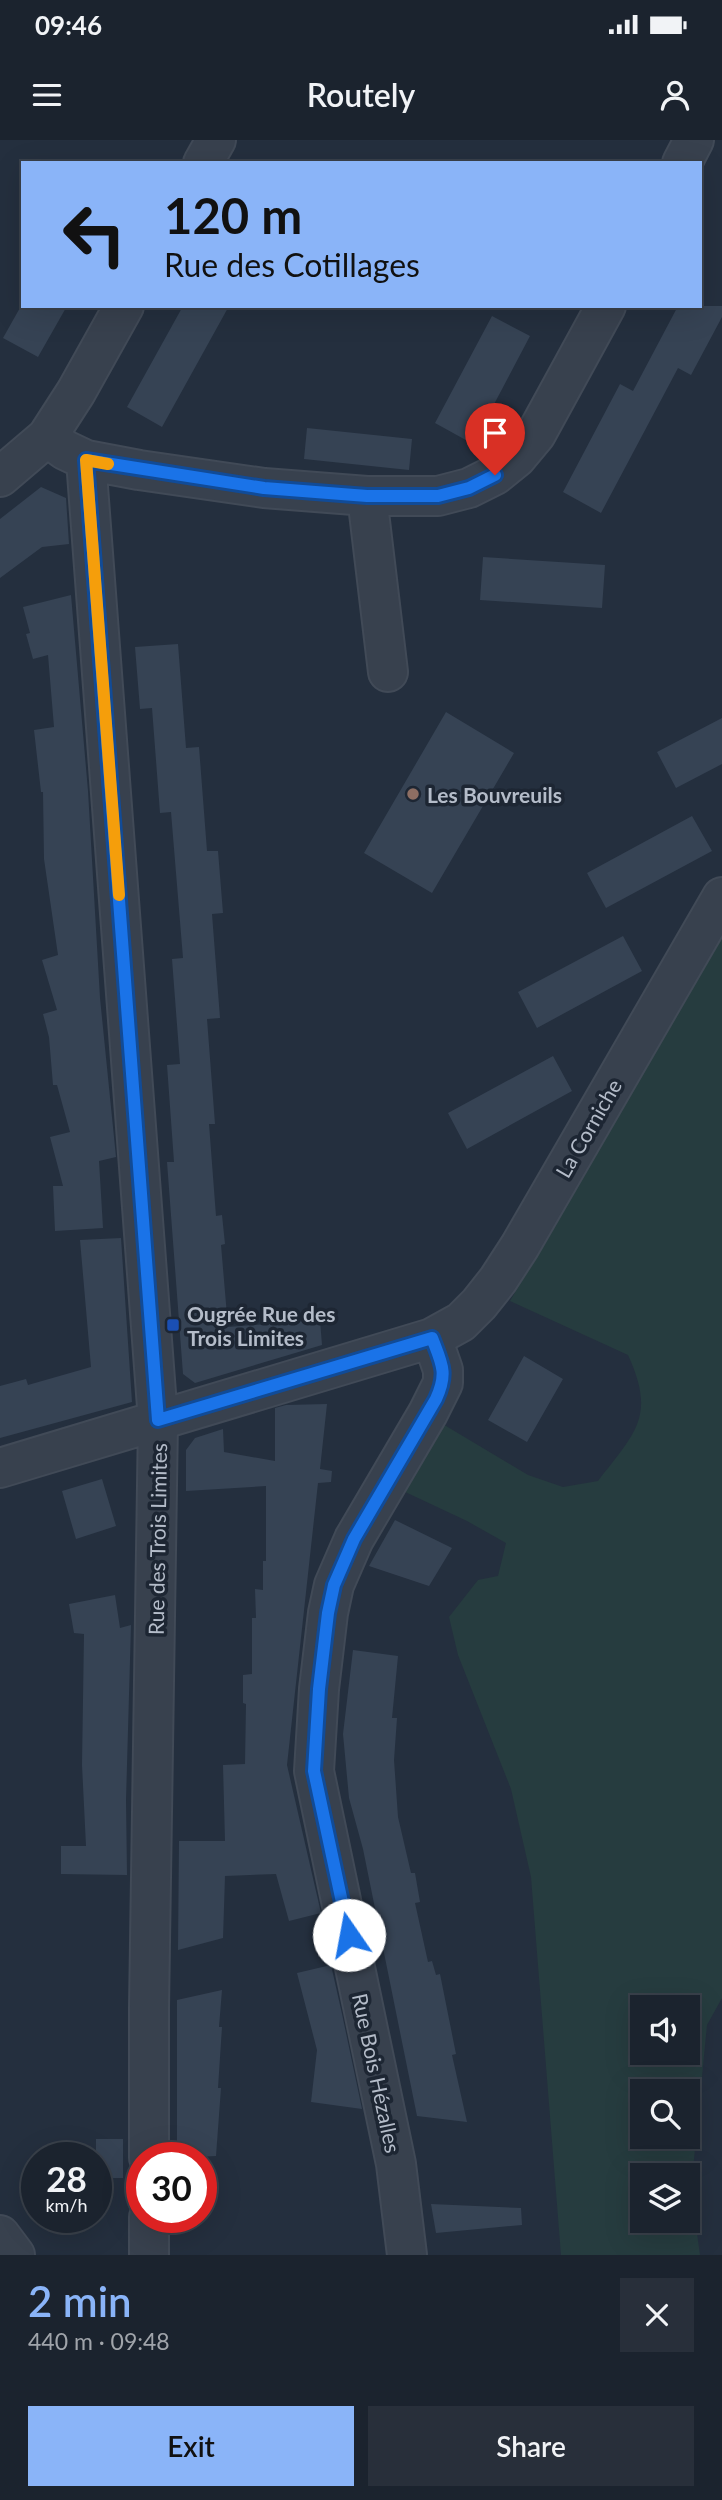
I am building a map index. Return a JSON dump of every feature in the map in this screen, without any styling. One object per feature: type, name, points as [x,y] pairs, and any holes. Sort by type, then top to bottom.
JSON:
[{"type":"street","points":[[205,161],[216,140]]},
{"type":"street","points":[[683,161],[694,140]]},
{"type":"street","points":[[0,477],[47,437],[76,392],[123,308]]},
{"type":"street","points":[[47,437],[86,460],[264,488],[367,496],[438,496],[469,488],[495,475],[516,458],[536,434],[605,308]]},
{"type":"street","name":"Rue des Trois Limites","points":[[86,460],[158,1420],[149,2142]]},
{"type":"street","points":[[367,496],[388,672]]},
{"type":"street","name":"La Corniche","points":[[0,1468],[432,1338],[461,1322],[480,1304],[520,1246],[722,897]]},
{"type":"street","name":"Rue Bois Hézalles","points":[[407,2255],[396,2164],[314,1771],[328,1613],[334,1585],[354,1539],[443,1383],[443,1370],[432,1338]]},
{"type":"street","points":[[149,2233],[149,2255]]},
{"type":"street","points":[[0,2235],[15,2255]]},
{"type":"green space","points":[[722,937],[722,1998],[707,2025],[700,2097],[700,2079],[630,2079],[630,2149],[695,2149],[694,2163],[630,2163],[630,2233],[697,2233],[700,2255],[561,2255],[531,1877],[511,1789],[458,1655],[449,1617],[478,1580],[498,1576],[506,1543],[401,1490],[441,1423],[528,1475],[563,1487],[598,1481],[632,1436],[638,1423],[640,1394],[628,1355],[510,1301]]},
{"type":"building","points":[[21,306],[66,308],[38,357],[3,338]]},
{"type":"building","points":[[722,306],[722,317],[691,375],[678,368],[601,513],[563,492],[620,384],[633,391],[677,308]]},
{"type":"building","points":[[182,308],[228,308],[162,427],[127,407]]},
{"type":"building","points":[[492,316],[530,336],[473,444],[435,423]]},
{"type":"building","points":[[307,428],[412,439],[409,470],[304,459]]},
{"type":"building","points":[[41,487],[66,498],[69,544],[42,547],[0,578],[0,519]]},
{"type":"building","points":[[483,557],[605,565],[602,608],[480,600]]},
{"type":"building","points":[[71,595],[88,791],[100,998],[116,1157],[99,1161],[103,1228],[55,1231],[53,1186],[63,1186],[50,1137],[70,1132],[57,1085],[53,1085],[49,1037],[43,1014],[57,1010],[42,960],[58,955],[44,859],[43,792],[34,730],[54,727],[48,655],[33,659],[26,634],[30,633],[23,607]]},
{"type":"building","points":[[178,644],[186,748],[199,747],[207,851],[218,851],[223,913],[212,914],[220,1018],[207,1019],[215,1124],[209,1124],[216,1216],[222,1215],[225,1244],[221,1245],[228,1327],[320,1320],[322,1345],[195,1383],[183,1374],[167,1162],[174,1162],[167,1065],[180,1064],[172,959],[183,958],[171,812],[160,813],[152,708],[140,709],[135,647]]},
{"type":"building","points":[[446,712],[514,753],[432,893],[364,853]]},
{"type":"building","points":[[722,718],[722,764],[676,788],[657,752]]},
{"type":"building","points":[[692,816],[712,851],[606,908],[587,873]]},
{"type":"building","points":[[623,936],[642,971],[537,1028],[518,992]]},
{"type":"building","points":[[553,1056],[572,1091],[467,1149],[448,1113]]},
{"type":"building","points":[[121,1238],[132,1402],[0,1438],[0,1386],[26,1379],[28,1385],[91,1367],[80,1240]]},
{"type":"building","points":[[524,1356],[563,1379],[527,1442],[488,1420]]},
{"type":"building","points":[[327,1404],[320,1469],[332,1471],[331,1482],[318,1483],[287,1765],[321,1913],[289,1921],[276,1874],[225,1876],[223,1938],[178,1950],[179,1841],[225,1841],[223,1765],[245,1764],[246,1704],[243,1703],[243,1675],[252,1674],[255,1589],[263,1590],[263,1561],[266,1561],[266,1486],[186,1491],[186,1450],[195,1438],[223,1429],[224,1452],[275,1461],[275,1408],[286,1405]]},
{"type":"building","points":[[102,1479],[116,1526],[76,1539],[62,1491]]},
{"type":"building","points":[[395,1520],[452,1548],[429,1586],[369,1566]]},
{"type":"building","points":[[115,1595],[120,1628],[131,1625],[126,1800],[127,1875],[61,1874],[61,1846],[86,1846],[82,1765],[84,1634],[74,1633],[69,1604]]},
{"type":"building","points":[[353,1650],[398,1656],[392,1718],[397,1718],[394,1760],[398,1817],[411,1873],[415,1873],[420,1902],[415,1903],[428,1962],[432,1961],[436,1975],[440,1974],[456,2054],[452,2055],[467,2122],[417,2116],[363,1849],[349,1798],[343,1734]]},
{"type":"building","points":[[331,1965],[362,2109],[311,2102],[317,2050],[297,1973]]},
{"type":"building","points":[[222,1990],[218,2088],[221,2088],[217,2142],[177,2142],[177,2000]]},
{"type":"building","points":[[96,2139],[123,2139],[123,2178],[112,2178],[112,2142],[96,2142]]},
{"type":"building","points":[[431,2204],[521,2208],[522,2225],[436,2233]]},
{"type":"slow traffic","points":[[108,464],[86,460],[119,895]]},
{"type":"place","name":"Les Bouvreuils","points":[[413,794]]},
{"type":"place","name":"Ougrée Rue des Trois Limites","points":[[173,1325]]},
{"type":"route","points":[[349,1935],[314,1771],[319,1689],[328,1613],[342,1564],[436,1399],[443,1383],[443,1370],[432,1338],[158,1420],[86,460],[264,488],[407,498],[438,496],[469,488],[495,475]]}]
